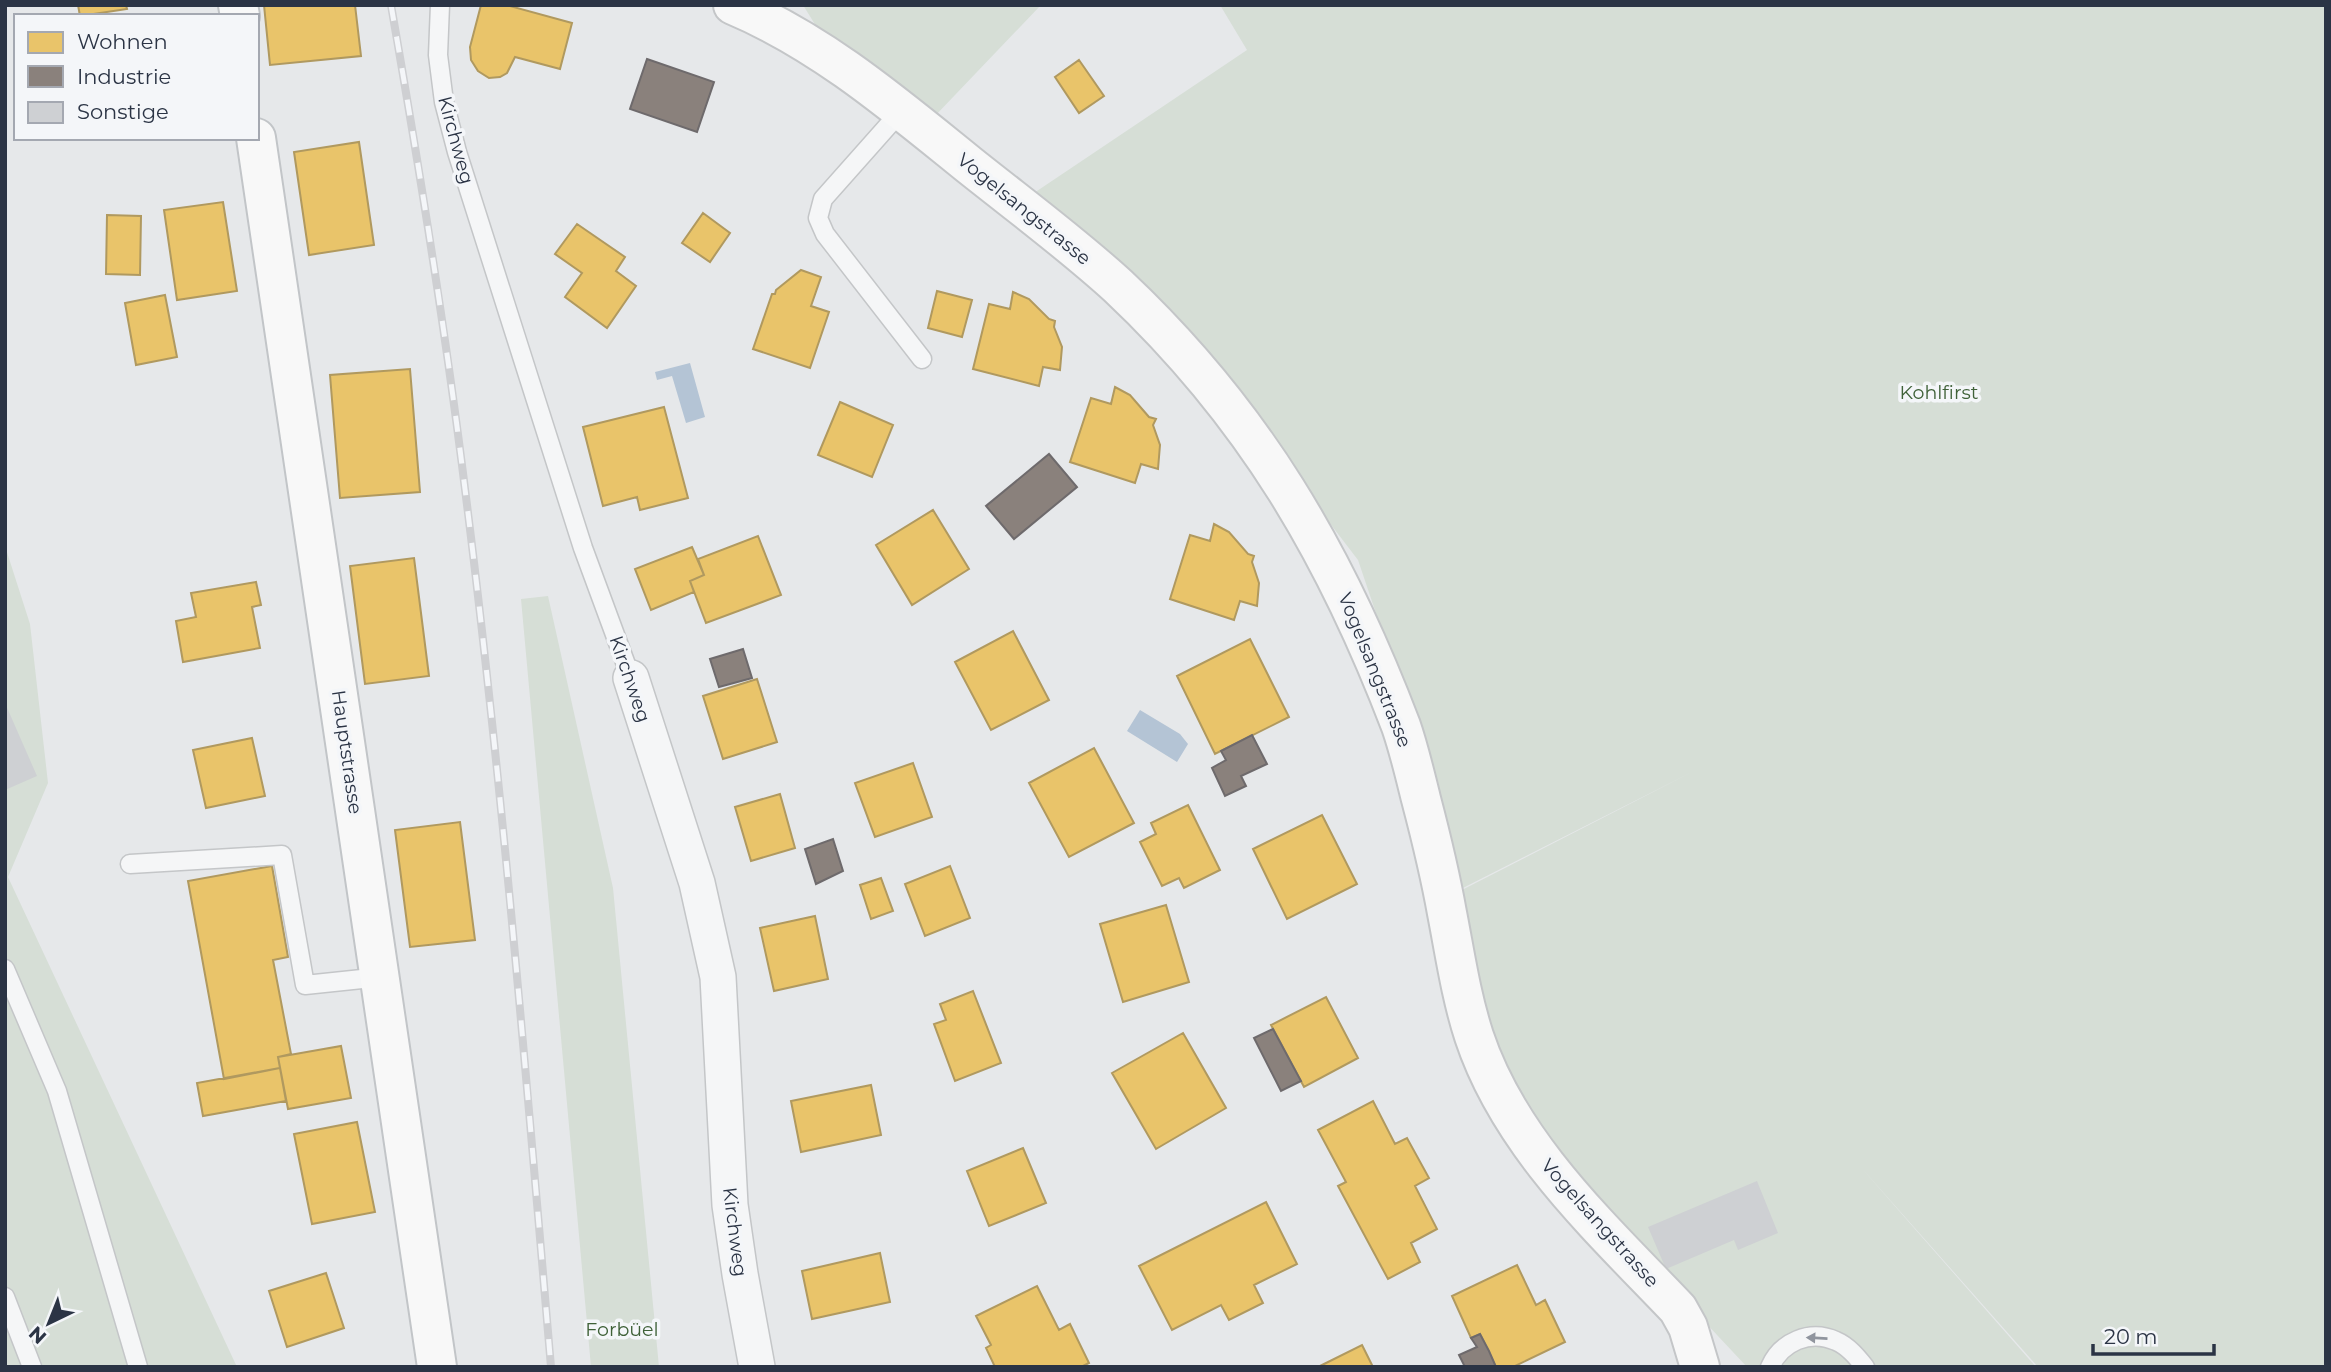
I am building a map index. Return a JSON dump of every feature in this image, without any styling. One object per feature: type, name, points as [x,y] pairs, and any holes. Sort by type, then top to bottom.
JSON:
[{"type":"street","name":"Vogelsangstrasse","points":[[753,9],[835,61],[902,110],[1125,293],[1224,399],[1263,452],[1303,514],[1352,610],[1403,732],[1440,873],[1462,993],[1474,1038],[1496,1087],[1542,1160],[1571,1196],[1678,1309],[1688,1327],[1700,1367]]},
{"type":"street","name":"Hauptstrasse","points":[[256,140],[437,1367]]},
{"type":"street","name":"Kirchweg","points":[[631,677],[697,883],[718,977],[730,1205],[757,1367]]},
{"type":"lane","name":"Kirchweg","points":[[440,5],[438,55],[444,102],[457,152],[583,548],[631,677]]},
{"type":"lane","points":[[902,110],[822,199],[818,218],[825,234],[922,359]]},
{"type":"lane","points":[[130,864],[282,855],[304,985],[381,978]]},
{"type":"lane","points":[[5,969],[57,1091],[138,1367]]},
{"type":"lane","points":[[5,1297],[32,1367]]},
{"type":"lane","points":[[1770,1367],[1775,1357],[1787,1345],[1802,1338],[1819,1336],[1836,1341],[1865,1367]]},
{"type":"green space","points":[[803,5],[1041,5],[934,117],[816,26]]},
{"type":"green space","name":"Kohlfirst","points":[[1220,5],[2326,5],[2326,1367],[2038,1367],[1858,1164],[2036,1367],[1747,1367],[1570,1178],[1492,1045],[1458,892],[1692,772],[1457,891],[1446,820],[1358,560],[1185,334],[1031,195],[1247,50]]},
{"type":"green space","points":[[5,546],[30,624],[48,783],[8,877],[237,1367],[5,1367]]},
{"type":"green space","name":"Forbüel","points":[[548,596],[613,888],[659,1367],[591,1367],[521,599]]},
{"type":"water","points":[[690,363],[705,417],[686,423],[672,376],[657,380],[655,372]]},
{"type":"water","points":[[1140,710],[1180,734],[1188,744],[1177,762],[1127,731]]},
{"type":"building: Wohnen","points":[[78,5],[126,5],[127,9],[93,14],[80,14]]},
{"type":"building: Wohnen","points":[[264,5],[355,5],[361,56],[270,65]]},
{"type":"building: Wohnen","points":[[481,5],[506,5],[572,23],[560,69],[515,57],[507,73],[500,77],[489,78],[478,71],[471,60],[470,47]]},
{"type":"building: Wohnen","points":[[1079,60],[1104,96],[1079,113],[1055,77]]},
{"type":"building: Wohnen","points":[[359,142],[374,245],[309,255],[294,152]]},
{"type":"building: Wohnen","points":[[223,202],[237,291],[177,300],[164,210]]},
{"type":"building: Wohnen","points":[[703,213],[730,233],[710,262],[682,243]]},
{"type":"building: Wohnen","points":[[107,215],[141,216],[140,275],[106,274]]},
{"type":"building: Wohnen","points":[[577,224],[625,257],[616,271],[636,286],[607,328],[565,297],[582,273],[555,254]]},
{"type":"building: Wohnen","points":[[801,270],[821,277],[811,306],[829,312],[810,368],[753,349],[772,294]]},
{"type":"building: Wohnen","points":[[937,291],[972,300],[962,337],[928,328]]},
{"type":"building: Wohnen","points":[[1013,292],[1029,299],[1049,319],[1055,321],[1054,327],[1062,347],[1060,370],[1043,367],[1039,386],[973,369],[989,304],[1010,309]]},
{"type":"building: Wohnen","points":[[165,295],[177,357],[136,365],[125,303]]},
{"type":"building: Wohnen","points":[[410,369],[420,492],[340,498],[330,375]]},
{"type":"building: Wohnen","points":[[1115,387],[1130,395],[1149,417],[1156,419],[1153,425],[1160,445],[1158,469],[1141,464],[1135,483],[1070,462],[1091,398],[1111,404]]},
{"type":"building: Wohnen","points":[[840,402],[893,425],[872,477],[818,455]]},
{"type":"building: Wohnen","points":[[664,407],[688,498],[640,510],[637,497],[603,506],[583,427]]},
{"type":"building: Wohnen","points":[[933,510],[969,569],[912,605],[876,545]]},
{"type":"building: Wohnen","points":[[1214,524],[1229,532],[1248,554],[1254,556],[1252,562],[1259,583],[1257,606],[1240,601],[1234,620],[1170,599],[1190,535],[1210,541]]},
{"type":"building: Wohnen","points":[[758,536],[781,595],[706,623],[690,581],[704,575],[698,559]]},
{"type":"building: Wohnen","points":[[692,547],[704,575],[690,581],[694,592],[651,610],[635,569]]},
{"type":"building: Wohnen","points":[[414,558],[429,676],[365,684],[350,566]]},
{"type":"building: Wohnen","points":[[256,582],[261,605],[252,607],[260,648],[183,662],[176,621],[196,617],[191,593]]},
{"type":"building: Wohnen","points":[[1013,631],[1049,700],[991,730],[955,662]]},
{"type":"building: Wohnen","points":[[1250,639],[1289,717],[1215,754],[1177,676]]},
{"type":"building: Wohnen","points":[[757,679],[777,742],[723,759],[703,696]]},
{"type":"building: Wohnen","points":[[252,738],[265,796],[206,808],[193,750]]},
{"type":"building: Wohnen","points":[[1094,748],[1134,823],[1069,857],[1029,783]]},
{"type":"building: Wohnen","points":[[913,763],[932,817],[875,837],[855,783]]},
{"type":"building: Wohnen","points":[[780,794],[795,848],[751,861],[735,807]]},
{"type":"building: Wohnen","points":[[1188,805],[1220,870],[1184,888],[1179,878],[1162,886],[1140,842],[1156,834],[1151,823]]},
{"type":"building: Wohnen","points":[[1322,815],[1357,884],[1287,919],[1253,849]]},
{"type":"building: Wohnen","points":[[460,822],[475,940],[410,947],[395,830]]},
{"type":"building: Wohnen","points":[[272,866],[288,957],[273,960],[291,1054],[278,1057],[280,1068],[224,1079],[188,881]]},
{"type":"building: Wohnen","points":[[950,866],[970,918],[925,936],[905,884]]},
{"type":"building: Wohnen","points":[[881,878],[893,911],[871,919],[860,885]]},
{"type":"building: Wohnen","points":[[1166,905],[1189,982],[1123,1002],[1100,924]]},
{"type":"building: Wohnen","points":[[815,916],[828,979],[774,991],[760,928]]},
{"type":"building: Wohnen","points":[[973,991],[1001,1063],[955,1081],[934,1024],[946,1020],[940,1004]]},
{"type":"building: Wohnen","points":[[1326,997],[1358,1058],[1304,1087],[1271,1025]]},
{"type":"building: Wohnen","points":[[1183,1033],[1226,1108],[1156,1149],[1112,1073]]},
{"type":"building: Wohnen","points":[[341,1046],[351,1098],[288,1109],[278,1057]]},
{"type":"building: Wohnen","points":[[280,1068],[286,1101],[203,1116],[197,1083]]},
{"type":"building: Wohnen","points":[[871,1085],[881,1135],[801,1152],[791,1101]]},
{"type":"building: Wohnen","points":[[1373,1101],[1395,1144],[1407,1138],[1429,1178],[1415,1186],[1437,1229],[1411,1243],[1420,1262],[1388,1279],[1338,1186],[1346,1182],[1318,1130]]},
{"type":"building: Wohnen","points":[[357,1122],[375,1212],[312,1224],[294,1134]]},
{"type":"building: Wohnen","points":[[1023,1148],[1046,1203],[989,1226],[967,1171]]},
{"type":"building: Wohnen","points":[[1266,1202],[1297,1264],[1254,1285],[1263,1303],[1229,1320],[1221,1305],[1172,1330],[1139,1266]]},
{"type":"building: Wohnen","points":[[880,1253],[890,1302],[812,1319],[802,1271]]},
{"type":"building: Wohnen","points":[[1517,1265],[1536,1305],[1545,1300],[1565,1342],[1513,1367],[1496,1367],[1480,1334],[1471,1338],[1452,1296]]},
{"type":"building: Wohnen","points":[[326,1273],[344,1328],[287,1347],[269,1291]]},
{"type":"building: Wohnen","points":[[1037,1286],[1059,1330],[1070,1324],[1089,1363],[1081,1367],[995,1367],[986,1348],[991,1345],[976,1316]]},
{"type":"building: Wohnen","points":[[1362,1345],[1373,1367],[1318,1367]]},
{"type":"building: Industrie","points":[[647,59],[714,82],[697,132],[630,109]]},
{"type":"building: Industrie","points":[[1049,454],[1077,487],[1014,539],[986,506]]},
{"type":"building: Industrie","points":[[743,649],[752,678],[719,687],[710,659]]},
{"type":"building: Industrie","points":[[1252,735],[1267,764],[1241,776],[1246,786],[1225,796],[1212,768],[1226,760],[1221,751]]},
{"type":"building: Industrie","points":[[833,839],[843,871],[816,884],[805,849]]},
{"type":"building: Industrie","points":[[1273,1029],[1301,1081],[1281,1091],[1254,1038]]},
{"type":"building: Industrie","points":[[1480,1334],[1496,1367],[1465,1367],[1459,1355],[1477,1347],[1471,1338]]},
{"type":"building: Sonstige","points":[[5,703],[37,776],[5,790]]},
{"type":"building: Sonstige","points":[[1757,1181],[1778,1233],[1738,1250],[1734,1240],[1666,1269],[1648,1227]]},
{"type":"railway","points":[[391,5],[440,307],[491,708],[551,1367]]}]
